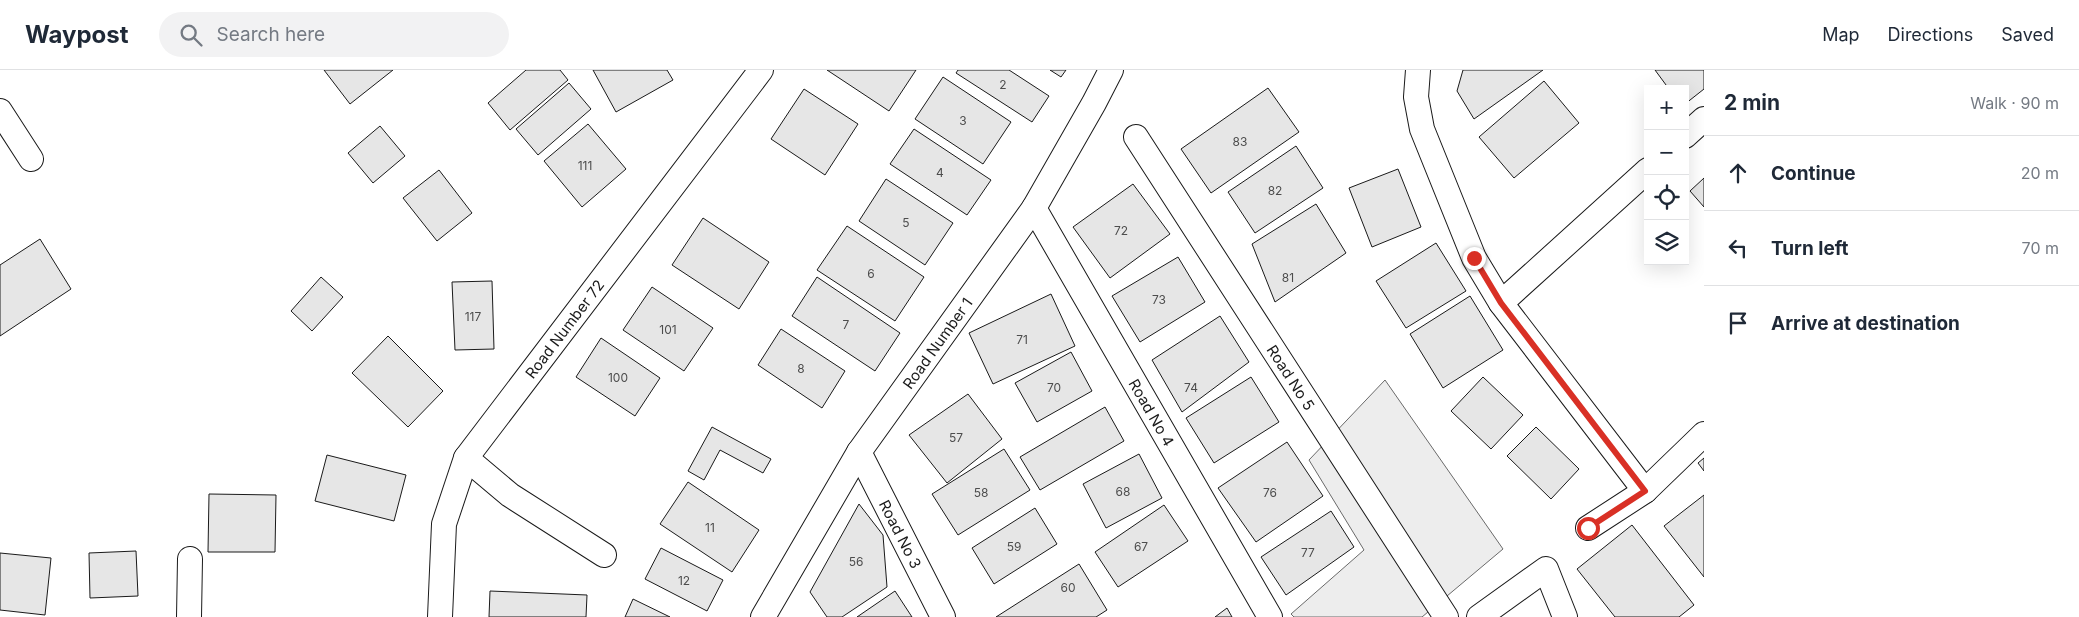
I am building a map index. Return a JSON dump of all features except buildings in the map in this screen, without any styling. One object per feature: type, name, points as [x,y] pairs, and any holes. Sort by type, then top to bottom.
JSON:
[{"type":"street","name":"Road Number 72","points":[[440,617],[444,524],[466,458],[761,70]]},
{"type":"street","name":"Road Number 1","points":[[763,617],[859,452],[1034,208],[1111,70]]},
{"type":"street","points":[[1418,70],[1416,97],[1422,129],[1474,258],[1501,303],[1645,491]]},
{"type":"street","points":[[0,111],[30,159]]},
{"type":"street","points":[[1689,132],[1704,119]]},
{"type":"street","name":"Road No 5","points":[[1136,137],[1446,617]]},
{"type":"street","points":[[1501,303],[1644,174]]},
{"type":"street","name":"Road No 4","points":[[1034,208],[1270,617]]},
{"type":"street","points":[[1588,528],[1645,491],[1704,434]]},
{"type":"street","name":"Road No 3","points":[[859,452],[943,617]]},
{"type":"street","points":[[466,458],[510,494],[604,555]]},
{"type":"street","points":[[188,617],[190,560]]},
{"type":"street","points":[[1479,617],[1546,569],[1565,617]]},
{"type":"shaded area","points":[[1385,380],[1503,549],[1422,617],[1294,617],[1291,614],[1364,550],[1309,460]]},
{"type":"route","points":[[1474,258],[1501,303],[1645,491],[1588,528]]}]
